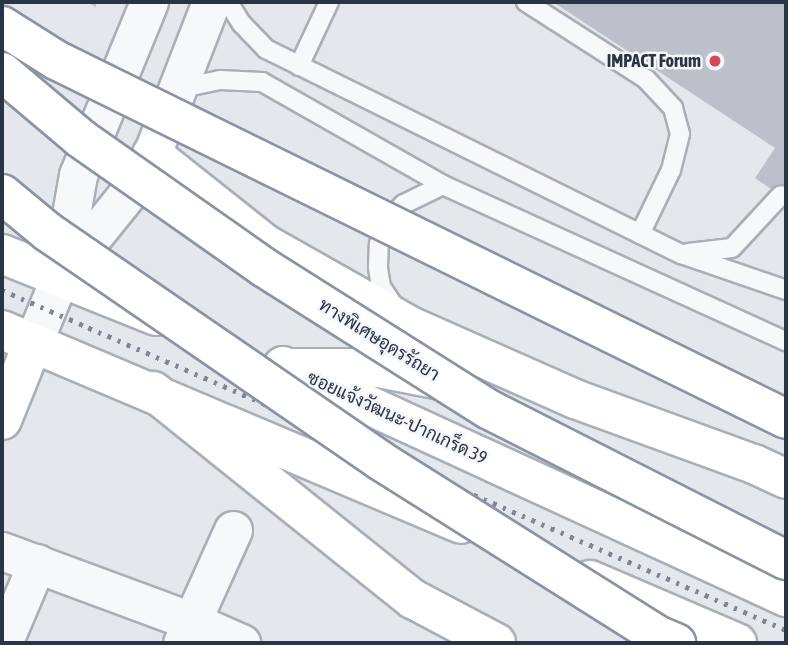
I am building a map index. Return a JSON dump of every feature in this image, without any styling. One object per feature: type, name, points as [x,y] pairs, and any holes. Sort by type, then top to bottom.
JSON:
[{"type":"main road","points":[[2,26],[56,60],[786,419]]},
{"type":"main road","name":"ทางพิเศษอุดรรัถยา","points":[[2,72],[80,138],[265,268],[488,409],[786,560]]},
{"type":"main road","points":[[152,155],[265,244],[408,325],[575,399],[754,464],[786,479]]},
{"type":"main road","points":[[2,194],[48,232],[381,461],[668,641]]},
{"type":"main road","name":"ซอยแจ้งวัฒนะ-ปากเกร็ด 39","points":[[2,254],[287,368],[786,597]]},
{"type":"main road","points":[[2,418],[18,336],[153,391],[737,643]]},
{"type":"main road","points":[[287,368],[379,368],[575,399]]},
{"type":"main road","points":[[153,391],[413,599],[496,643]]},
{"type":"street","points":[[60,277],[78,175],[149,2]]},
{"type":"street","points":[[18,336],[60,277],[129,192],[152,155],[211,2]]},
{"type":"street","points":[[187,632],[233,530]]},
{"type":"street","points":[[2,551],[37,564],[187,632],[241,643]]},
{"type":"street","points":[[4,643],[37,564]]},
{"type":"lane","points":[[228,2],[242,24],[266,49],[681,254],[786,290]]},
{"type":"lane","points":[[299,66],[329,2]]},
{"type":"lane","points":[[526,2],[646,79],[673,108],[680,134],[671,170],[640,234]]},
{"type":"lane","points":[[177,89],[220,80],[262,82],[443,185],[786,341]]},
{"type":"lane","points":[[408,325],[381,287],[379,244],[386,223],[404,204],[443,185]]},
{"type":"lane","points":[[681,254],[732,248],[781,195]]},
{"type":"path","points":[[92,2],[99,5]]},
{"type":"building","name":"IMPACT Forum","points":[[553,2],[786,2],[786,185],[778,184],[771,189],[755,178],[775,148]]},
{"type":"railway","points":[[2,290],[786,630]]},
{"type":"place","name":"IMPACT Forum","points":[[715,61]]}]
